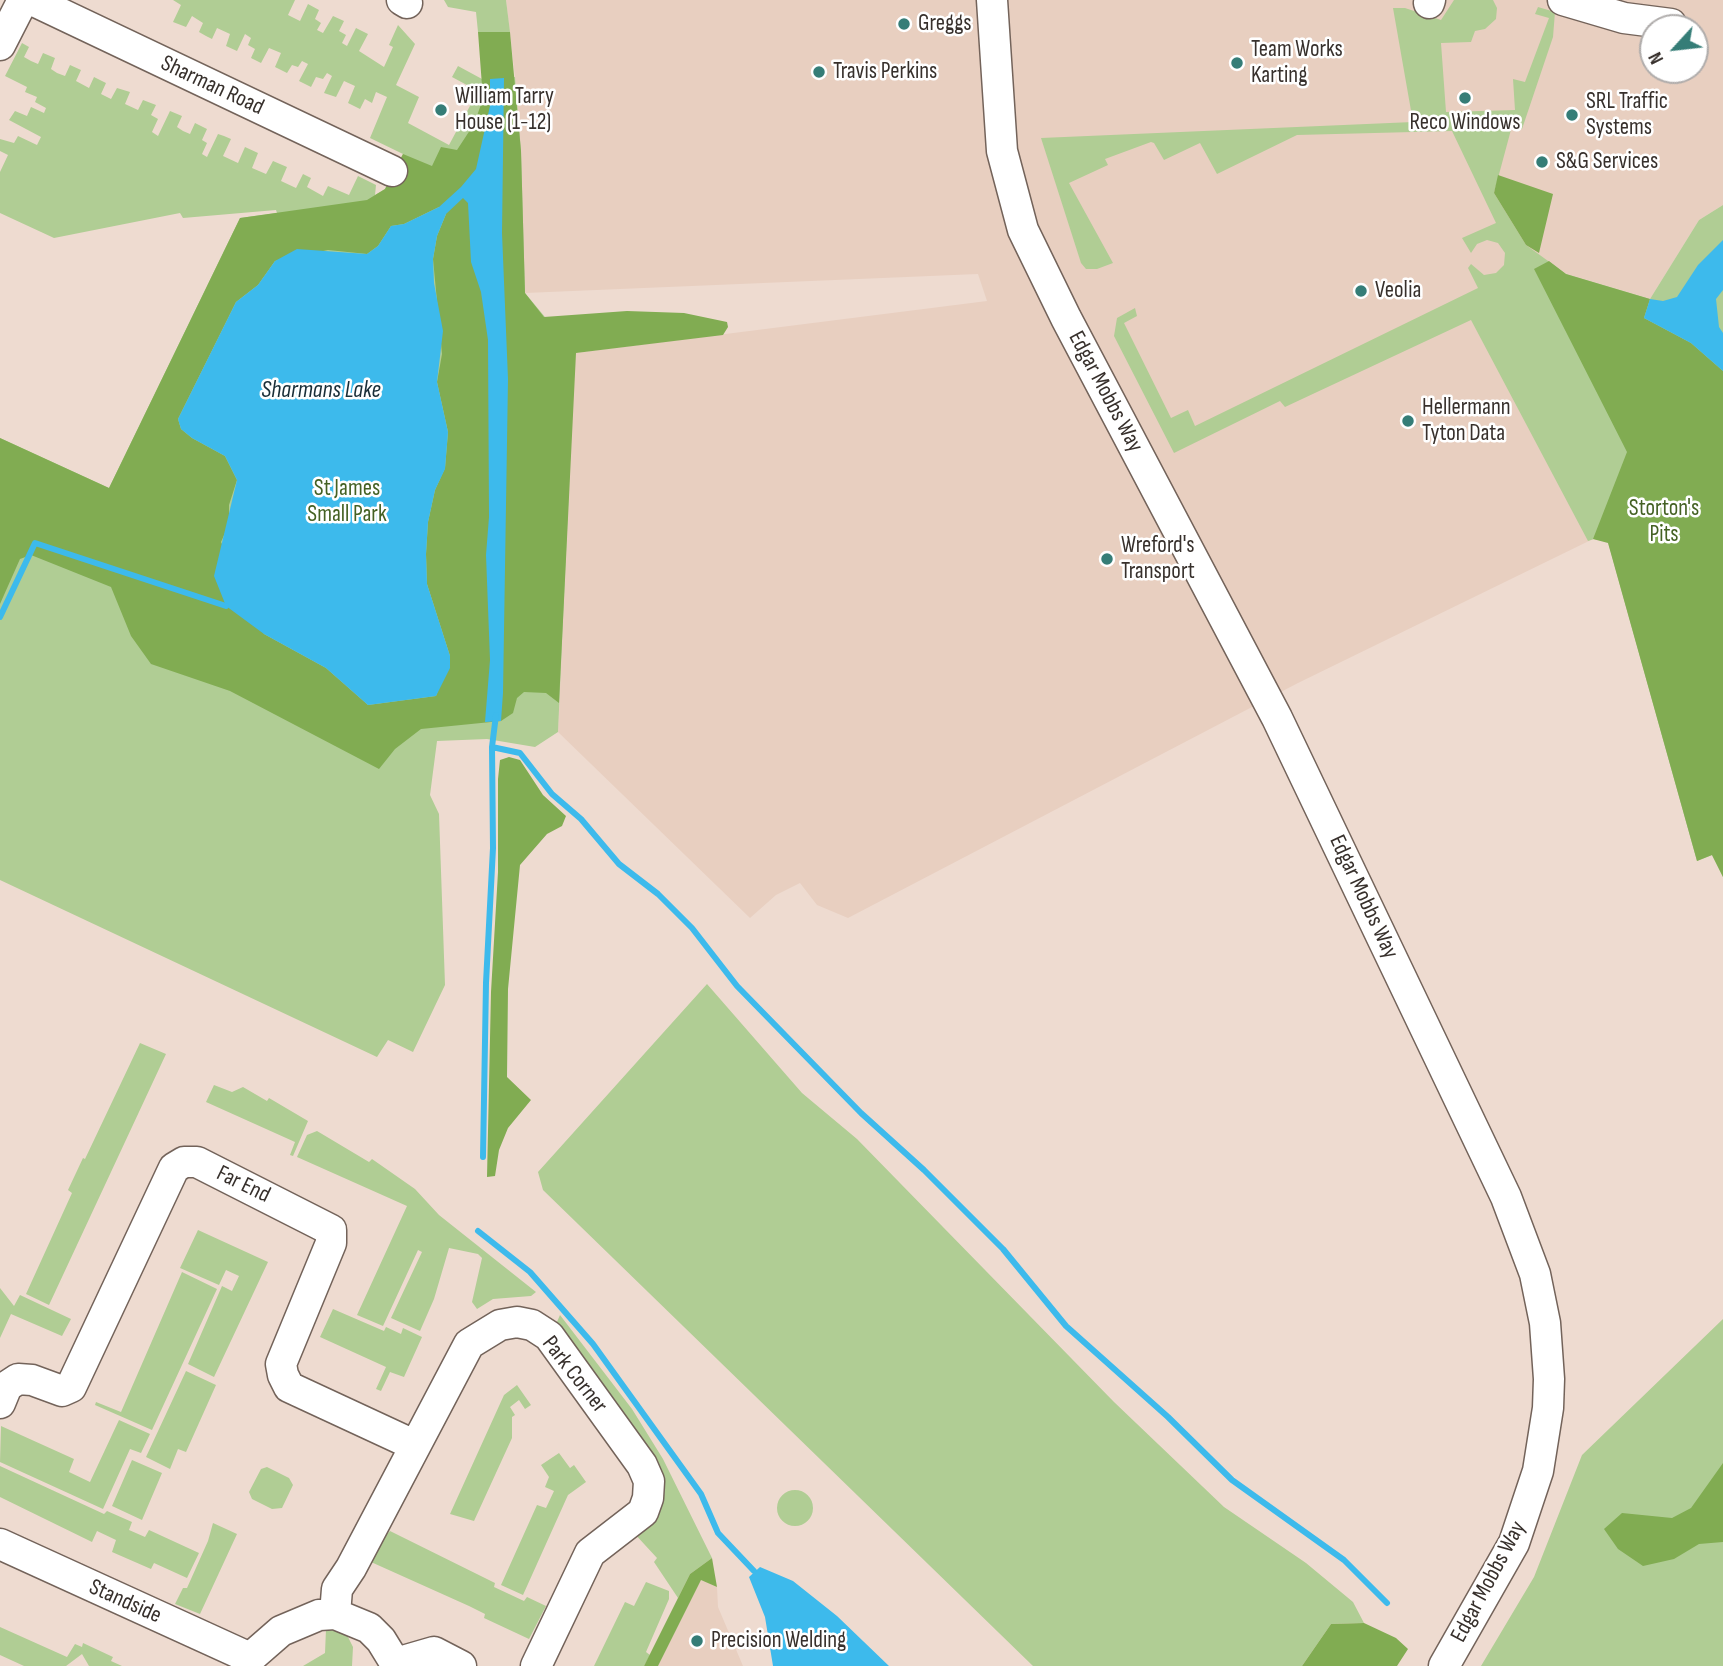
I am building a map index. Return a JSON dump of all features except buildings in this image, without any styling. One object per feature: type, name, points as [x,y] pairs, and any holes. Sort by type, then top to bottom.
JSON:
[{"type":"street","points":[[0,45],[23,0]]},
{"type":"street","name":"Sharman Road","points":[[32,0],[392,172]]},
{"type":"street","name":"Edgar Mobbs Way","points":[[992,0],[1002,151],[1018,215],[1039,265],[1277,718],[1501,1185],[1535,1275],[1542,1302],[1549,1379],[1548,1408],[1538,1471],[1514,1543],[1444,1666]]},
{"type":"street","points":[[1563,0],[1639,20]]},
{"type":"street","name":"Far End","points":[[0,1403],[8,1386],[18,1379],[32,1380],[62,1391],[71,1387],[174,1168],[184,1162],[197,1162],[331,1230],[331,1243],[281,1364],[283,1375],[289,1387],[414,1445]]},
{"type":"street","name":"Park Corner","points":[[335,1614],[337,1589],[351,1568],[469,1344],[500,1325],[517,1322],[532,1325],[548,1336],[642,1465],[649,1481],[648,1498],[643,1512],[590,1553],[536,1666]]},
{"type":"street","name":"Standside","points":[[0,1544],[248,1662]]},
{"type":"street","points":[[248,1662],[281,1631],[300,1621],[335,1614],[369,1628],[381,1640],[397,1665],[434,1652],[461,1666]]},
{"type":"shaded area","points":[[506,0],[1723,0],[1723,205],[1699,220],[1650,299],[1566,274],[1549,261],[1593,539],[1298,683],[848,918],[817,905],[800,883],[776,895],[750,918],[558,732],[575,353],[987,301],[978,274],[525,293],[515,77]]},
{"type":"shaded area","points":[[701,1579],[717,1587],[718,1607],[743,1666],[658,1666]]},
{"type":"green space","name":"St James Small Park","points":[[173,0],[295,0],[288,15],[300,21],[308,4],[319,10],[315,19],[321,23],[317,30],[323,33],[333,16],[344,21],[339,31],[346,35],[342,43],[347,46],[356,28],[368,34],[359,51],[384,67],[393,47],[389,45],[398,25],[415,44],[396,85],[419,97],[408,123],[449,145],[478,91],[452,77],[458,66],[482,79],[515,77],[521,151],[525,293],[575,353],[558,732],[535,747],[487,739],[437,741],[430,795],[439,814],[445,985],[413,1052],[388,1040],[377,1057],[0,880],[0,438],[109,488],[240,218],[277,213],[276,210],[183,218],[180,213],[54,238],[0,213],[0,172],[8,155],[0,151],[0,139],[14,143],[18,136],[37,145],[41,137],[9,120],[15,111],[27,116],[31,107],[44,113],[46,108],[35,102],[37,97],[25,92],[27,87],[5,76],[22,43],[29,47],[24,57],[31,61],[38,64],[43,53],[55,58],[51,69],[57,73],[65,76],[70,65],[81,70],[76,81],[89,88],[94,77],[106,83],[101,94],[111,99],[117,88],[130,92],[125,104],[138,110],[143,100],[156,105],[151,115],[158,119],[152,132],[158,136],[170,111],[182,116],[177,127],[183,131],[190,134],[195,123],[207,129],[202,140],[207,143],[202,154],[207,157],[218,134],[224,136],[231,139],[223,156],[238,163],[245,147],[258,153],[252,168],[266,174],[273,161],[287,167],[281,181],[296,188],[303,174],[311,178],[307,187],[323,196],[328,186],[349,195],[358,176],[376,185],[375,195],[385,189],[403,154],[370,138],[387,97],[376,92],[372,103],[365,99],[360,109],[348,103],[355,86],[344,81],[336,97],[324,93],[332,76],[327,73],[323,79],[316,77],[311,87],[299,81],[308,64],[302,61],[298,67],[292,65],[287,73],[275,67],[281,53],[269,48],[261,63],[251,58],[255,49],[248,45],[251,38],[245,34],[237,51],[226,46],[230,34],[217,28],[212,39],[199,32],[203,23],[192,16],[186,27],[173,22],[181,5]]},
{"type":"green space","points":[[444,0],[506,0],[510,32],[478,32],[476,12],[448,7]]},
{"type":"green space","points":[[1454,0],[1493,0],[1497,8],[1496,19],[1485,29],[1475,31],[1471,42],[1441,43],[1446,112],[1515,110],[1513,79],[1525,82],[1549,18],[1535,14],[1538,7],[1555,12],[1553,37],[1522,129],[1512,126],[1494,193],[1526,245],[1566,274],[1650,299],[1699,220],[1723,205],[1723,877],[1712,855],[1697,861],[1608,542],[1594,539],[1588,541],[1471,320],[1285,407],[1280,401],[1174,453],[1114,336],[1117,318],[1135,308],[1137,316],[1124,323],[1171,418],[1188,410],[1195,426],[1478,288],[1468,268],[1471,264],[1484,275],[1496,273],[1504,265],[1505,253],[1498,243],[1487,240],[1477,244],[1471,253],[1462,238],[1496,223],[1452,131],[1297,135],[1217,174],[1200,143],[1164,160],[1151,142],[1105,159],[1108,165],[1069,183],[1113,263],[1097,269],[1086,269],[1081,263],[1041,138],[1413,122],[1393,8],[1405,8],[1441,20]]},
{"type":"green space","points":[[478,32],[510,32],[521,151],[525,293],[544,317],[627,311],[684,313],[727,322],[728,327],[723,335],[576,353],[559,703],[546,693],[524,692],[517,698],[513,713],[501,721],[421,729],[395,749],[379,769],[230,691],[151,664],[131,636],[111,587],[31,555],[20,559],[0,604],[0,438],[109,488],[240,218],[367,200],[385,189],[403,154],[432,166],[441,147],[457,150],[474,124],[483,99]],"holes":[[[439,207],[446,214],[437,236],[433,259],[442,354],[437,382],[448,432],[445,468],[435,490],[428,522],[426,554],[427,584],[450,656],[436,696],[368,705],[326,668],[264,634],[221,542],[229,524],[229,505],[237,480],[225,456],[192,438],[181,429],[178,419],[236,302],[258,285],[275,261],[328,250],[367,254],[378,246],[391,226],[404,224]]]},
{"type":"green space","points":[[1498,175],[1553,194],[1539,253],[1526,245],[1494,193]]},
{"type":"green space","name":"Storton's Pits","points":[[1549,261],[1566,274],[1650,299],[1644,318],[1691,343],[1723,371],[1723,877],[1712,855],[1697,861],[1608,543],[1593,539],[1627,452],[1534,269]]},
{"type":"green space","points":[[509,757],[520,760],[543,795],[566,816],[562,826],[547,834],[520,865],[508,989],[507,1077],[531,1100],[508,1128],[499,1150],[495,1176],[487,1177],[491,992],[498,872],[498,779],[500,760]]},
{"type":"green space","points":[[707,984],[802,1093],[857,1139],[1114,1402],[1224,1507],[1306,1563],[1353,1602],[1364,1623],[1331,1624],[1302,1666],[1033,1666],[543,1190],[538,1172]]},
{"type":"green space","points":[[140,1043],[166,1054],[49,1305],[26,1294],[72,1193],[68,1190]]},
{"type":"green space","points":[[214,1085],[232,1092],[243,1087],[267,1101],[269,1098],[308,1121],[293,1156],[290,1155],[295,1142],[206,1102]]},
{"type":"green space","points":[[317,1131],[369,1162],[372,1159],[415,1189],[439,1215],[536,1292],[531,1296],[493,1299],[477,1309],[472,1302],[482,1258],[478,1254],[449,1248],[434,1299],[420,1331],[391,1318],[422,1252],[418,1250],[383,1326],[357,1315],[407,1206],[297,1157],[307,1135]]},
{"type":"green space","points":[[198,1230],[268,1262],[214,1377],[188,1364],[222,1286],[232,1291],[239,1276],[226,1270],[219,1285],[180,1268]]},
{"type":"green space","points":[[182,1272],[217,1289],[152,1430],[95,1405],[96,1402],[121,1412]]},
{"type":"green space","points":[[0,1288],[14,1306],[20,1295],[71,1319],[62,1336],[11,1314],[0,1338]]},
{"type":"green space","points":[[333,1309],[384,1331],[386,1327],[401,1334],[403,1328],[422,1337],[404,1377],[390,1372],[381,1391],[376,1389],[386,1367],[320,1337]]},
{"type":"green space","points":[[560,1315],[632,1409],[663,1459],[712,1558],[690,1574],[678,1598],[654,1562],[657,1558],[633,1532],[653,1510],[553,1331]]},
{"type":"green space","points":[[1723,1319],[1723,1666],[1481,1666],[1534,1577],[1582,1455]]},
{"type":"green space","points":[[186,1371],[216,1385],[186,1452],[178,1449],[170,1469],[146,1457]]},
{"type":"green space","points":[[517,1385],[531,1405],[525,1409],[519,1400],[510,1407],[515,1415],[512,1417],[512,1438],[474,1521],[450,1514],[504,1395]]},
{"type":"green space","points":[[119,1420],[150,1434],[141,1453],[130,1449],[103,1509],[0,1462],[1,1426],[74,1459],[69,1472],[90,1482]]},
{"type":"green space","points":[[559,1453],[570,1468],[574,1465],[586,1482],[568,1495],[523,1595],[501,1585],[537,1505],[546,1508],[554,1491],[545,1487],[549,1477],[541,1465]]},
{"type":"green space","points":[[132,1460],[162,1473],[142,1520],[112,1506]]},
{"type":"green space","points":[[1723,1463],[1723,1542],[1699,1544],[1674,1559],[1643,1566],[1618,1549],[1604,1529],[1622,1513],[1672,1518],[1691,1508]]},
{"type":"green space","points":[[0,1466],[104,1514],[107,1511],[132,1522],[129,1530],[145,1537],[149,1530],[199,1553],[187,1578],[154,1563],[151,1569],[112,1552],[116,1540],[97,1531],[92,1542],[0,1497]]},
{"type":"green space","points":[[267,1467],[289,1478],[293,1485],[282,1508],[272,1509],[252,1499],[249,1492],[261,1469]]},
{"type":"green space","points":[[795,1490],[808,1495],[813,1508],[808,1521],[795,1526],[782,1521],[777,1508],[782,1495]]},
{"type":"green space","points":[[213,1523],[237,1534],[200,1614],[175,1604],[183,1588],[187,1588]]},
{"type":"green space","points":[[390,1531],[495,1583],[494,1587],[524,1601],[527,1597],[546,1606],[529,1639],[484,1618],[485,1614],[469,1606],[371,1562],[382,1539]]},
{"type":"green space","points":[[712,1558],[717,1587],[701,1580],[658,1666],[644,1666],[690,1574]]},
{"type":"green space","points":[[646,1582],[669,1591],[669,1599],[646,1652],[650,1655],[644,1666],[594,1666],[625,1602],[634,1606]]},
{"type":"green space","points":[[1364,1623],[1396,1638],[1408,1649],[1397,1666],[1302,1666],[1331,1624]]},
{"type":"green space","points":[[0,1627],[67,1657],[75,1644],[82,1647],[83,1643],[113,1657],[111,1661],[122,1666],[89,1666],[82,1654],[66,1666],[24,1666],[0,1655]]},
{"type":"green space","points":[[326,1629],[346,1633],[353,1647],[352,1666],[303,1666],[325,1653]]},
{"type":"water","name":"Sharmans Lake","points":[[504,78],[502,233],[508,379],[503,693],[501,721],[485,722],[490,660],[486,555],[489,517],[488,340],[481,292],[471,262],[468,203],[463,198],[446,214],[437,236],[433,259],[434,283],[443,331],[437,382],[448,432],[445,469],[435,490],[428,522],[427,584],[450,656],[450,668],[436,696],[368,705],[326,668],[264,634],[226,606],[214,576],[237,480],[225,456],[192,438],[181,429],[178,419],[236,302],[258,285],[275,261],[297,249],[367,254],[378,246],[391,226],[404,224],[439,207],[461,187],[476,169],[490,106],[490,79]]},
{"type":"water","points":[[1723,240],[1723,290],[1716,299],[1719,327],[1723,333],[1723,371],[1691,343],[1644,318],[1650,299],[1663,301],[1677,297],[1698,265]]},
{"type":"water","points":[[760,1567],[793,1581],[837,1616],[889,1666],[773,1666],[765,1617],[749,1577]]},
{"type":"waterway","points":[[0,617],[35,543],[226,606]]},
{"type":"waterway","points":[[483,1157],[486,983],[493,848],[492,747],[496,715]]},
{"type":"waterway","points":[[492,747],[520,753],[552,794],[581,819],[619,864],[658,894],[692,928],[737,986],[861,1113],[924,1170],[1003,1249],[1066,1326],[1168,1417],[1232,1480],[1344,1560],[1387,1603]]},
{"type":"waterway","points":[[478,1231],[530,1272],[593,1344],[701,1494],[718,1533],[754,1571]]},
{"type":"place","name":"Greggs","points":[[904,24]]},
{"type":"place","name":"Team Works Karting","points":[[1237,63]]},
{"type":"place","name":"Travis Perkins","points":[[819,72]]},
{"type":"place","name":"Reco Windows","points":[[1465,98]]},
{"type":"place","name":"William Tarry House (1-12)","points":[[441,110]]},
{"type":"place","name":"SRL Traffic Systems","points":[[1572,115]]},
{"type":"place","name":"S&G Services","points":[[1542,162]]},
{"type":"place","name":"Veolia","points":[[1361,291]]},
{"type":"place","name":"Hellermann Tyton Data","points":[[1408,421]]},
{"type":"place","name":"Wreford's Transport","points":[[1107,559]]},
{"type":"place","name":"Precision Welding","points":[[697,1641]]}]
